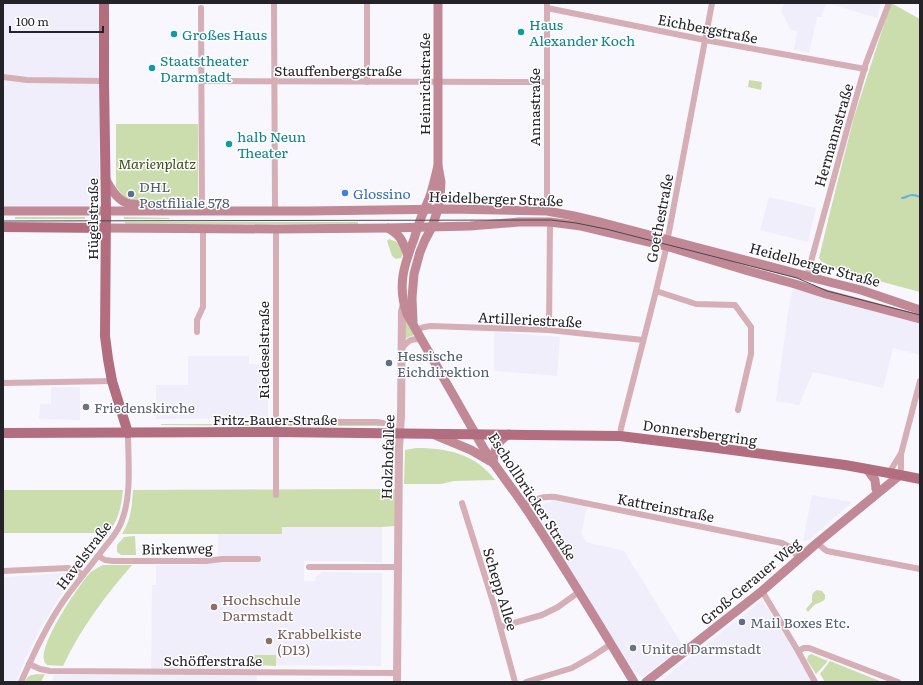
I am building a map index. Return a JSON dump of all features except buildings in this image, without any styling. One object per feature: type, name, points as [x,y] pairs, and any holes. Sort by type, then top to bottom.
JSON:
[{"type":"main road","name":"Hügelstraße","points":[[104,3],[106,336],[112,381],[128,432]]},
{"type":"main road","name":"Heinrichstraße","points":[[432,227],[441,194],[441,182],[438,166],[438,3]]},
{"type":"main road","name":"Heinrichstraße","points":[[418,228],[430,197],[438,166]]},
{"type":"main road","points":[[106,180],[114,192],[130,204],[161,205],[172,210]]},
{"type":"main road","name":"Heidelberger Straße","points":[[3,211],[275,211],[438,209],[547,211],[574,216],[666,243],[745,270],[826,294],[920,319]]},
{"type":"main road","name":"Heidelberger Straße","points":[[106,228],[418,228],[520,222],[550,222],[581,226],[666,243],[807,276],[861,290],[920,310]]},
{"type":"main road","points":[[3,227],[106,228]]},
{"type":"main road","name":"Eschollbrücker Straße","points":[[415,327],[412,298],[414,274],[422,246],[432,227]]},
{"type":"main road","points":[[388,228],[396,233],[402,240],[408,255]]},
{"type":"main road","name":"Eschollbrücker Straße","points":[[418,228],[403,272],[402,286],[407,314],[475,434],[579,592],[634,682]]},
{"type":"main road","points":[[804,287],[807,276]]},
{"type":"main road","name":"Fritz-Bauer-Straße","points":[[3,434],[275,428],[400,434],[475,434]]},
{"type":"main road","points":[[433,434],[471,450],[493,463],[498,444],[509,434]]},
{"type":"main road","name":"Donnersbergring","points":[[475,434],[620,436],[867,469],[920,479]]},
{"type":"main road","points":[[867,469],[875,480],[876,489]]},
{"type":"main road","name":"Groß-Gerauer Weg","points":[[870,499],[876,489],[894,474]]},
{"type":"main road","name":"Groß-Gerauer Weg","points":[[646,682],[762,591],[799,558],[876,495],[894,474]]},
{"type":"street","points":[[274,3],[275,211]]},
{"type":"street","points":[[367,3],[367,82]]},
{"type":"street","name":"Goethestraße","points":[[620,436],[656,291],[712,3]]},
{"type":"street","name":"Hermannstraße","points":[[807,276],[840,152],[865,69],[886,7],[889,3]]},
{"type":"street","name":"Eichbergstraße","points":[[546,6],[705,40],[865,69]]},
{"type":"street","name":"Annastraße","points":[[546,6],[547,211]]},
{"type":"street","points":[[201,8],[202,211]]},
{"type":"street","points":[[3,77],[27,80],[104,81]]},
{"type":"street","name":"Stauffenbergstraße","points":[[202,81],[547,82]]},
{"type":"street","points":[[549,330],[550,222]]},
{"type":"street","points":[[197,332],[197,320],[203,307],[203,228]]},
{"type":"street","name":"Riedeselstraße","points":[[276,229],[276,495]]},
{"type":"street","points":[[656,291],[696,304],[735,305],[751,327],[751,354],[738,410]]},
{"type":"street","name":"Holzhofallee","points":[[398,682],[400,434],[402,311],[404,304]]},
{"type":"street","name":"Artilleriestraße","points":[[415,327],[431,326],[549,330],[643,340]]},
{"type":"street","points":[[402,348],[413,339],[422,340]]},
{"type":"street","points":[[3,383],[112,381]]},
{"type":"street","points":[[894,474],[901,454],[920,381]]},
{"type":"street","name":"Fritz-Bauer-Straße","points":[[275,428],[285,422],[383,423]]},
{"type":"street","name":"Havelstraße","points":[[21,682],[43,635],[53,618],[83,574],[117,531],[122,521],[128,485],[128,432]]},
{"type":"street","points":[[894,474],[901,468],[901,454]]},
{"type":"street","name":"Kattreinstraße","points":[[523,506],[530,501],[541,497],[558,498],[782,544],[788,546],[799,558]]},
{"type":"street","name":"Schepp Allee","points":[[462,503],[500,627],[515,682]]},
{"type":"street","points":[[817,543],[827,551],[920,569]]},
{"type":"street","name":"Birkenweg","points":[[98,556],[105,560],[113,561],[206,561],[222,559],[258,559]]},
{"type":"street","points":[[309,567],[398,567]]},
{"type":"street","points":[[3,572],[70,568],[83,574]]},
{"type":"street","points":[[762,591],[815,682]]},
{"type":"street","points":[[500,627],[542,615],[558,607],[579,592]]},
{"type":"street","points":[[526,682],[572,668],[611,644]]},
{"type":"street","points":[[798,651],[809,648],[898,682]]},
{"type":"street","name":"Schöfferstraße","points":[[29,664],[40,669],[50,670],[398,673]]},
{"type":"shaded area","points":[[3,3],[100,3],[99,180],[97,207],[3,211]]},
{"type":"shaded area","points":[[784,3],[827,3],[821,17],[817,17],[809,53],[794,50],[797,31],[791,30],[781,11]]},
{"type":"shaded area","points":[[827,3],[881,3],[877,18]]},
{"type":"shaded area","points":[[769,197],[816,208],[808,242],[760,230]]},
{"type":"shaded area","points":[[795,284],[920,319],[920,355],[893,348],[883,388],[813,372],[799,405],[776,401],[788,312]]},
{"type":"shaded area","points":[[494,332],[560,337],[557,376],[494,371]]},
{"type":"shaded area","points":[[188,356],[249,356],[249,364],[268,364],[268,418],[156,419],[156,385],[188,385]]},
{"type":"shaded area","points":[[51,387],[80,387],[80,420],[39,419],[40,404],[51,404]]},
{"type":"shaded area","points":[[812,495],[852,502],[809,540],[803,541]]},
{"type":"shaded area","points":[[551,497],[588,504],[581,533],[586,542],[624,551],[683,646],[643,677],[639,676],[633,670],[532,513],[546,503],[551,502]]},
{"type":"shaded area","name":"Hochschule Darmstadt","points":[[282,527],[382,527],[382,563],[354,561],[304,561],[304,581],[315,581],[316,576],[323,572],[382,573],[381,666],[257,665],[257,682],[53,682],[53,675],[151,675],[152,585],[156,585],[156,565],[197,565],[197,556],[218,556],[218,534],[282,534]]},
{"type":"shaded area","points":[[65,573],[70,576],[70,581],[43,624],[26,657],[16,682],[3,682],[3,577]]},
{"type":"shaded area","points":[[762,600],[815,682],[659,682]]},
{"type":"green space","points":[[891,3],[920,19],[920,292],[838,270],[821,261],[819,258],[854,117]]},
{"type":"green space","points":[[749,80],[762,82],[761,90],[748,87]]},
{"type":"green space","name":"Marienplatz","points":[[116,124],[198,124],[198,201],[135,201],[124,197],[116,187]]},
{"type":"green space","points":[[15,217],[85,217],[85,219],[15,219]]},
{"type":"green space","points":[[124,217],[169,218],[169,219],[124,219]]},
{"type":"green space","points":[[125,222],[358,222],[358,224],[125,224]]},
{"type":"green space","points":[[389,239],[395,241],[400,246],[403,254],[401,258],[396,259],[392,256],[387,241]]},
{"type":"green space","points":[[406,317],[414,335],[404,339]]},
{"type":"green space","points":[[262,424],[263,426],[161,425]]},
{"type":"green space","points":[[285,424],[379,424],[380,426],[287,426]]},
{"type":"green space","points":[[416,448],[450,451],[470,458],[487,471],[495,480],[454,481],[441,484],[404,484],[405,450]]},
{"type":"green space","points":[[396,489],[395,526],[282,527],[282,534],[122,534],[129,518],[133,490]]},
{"type":"green space","points":[[3,490],[123,490],[119,512],[109,533],[3,533]]},
{"type":"green space","points":[[135,536],[136,555],[121,555],[117,552],[117,545],[124,537]]},
{"type":"green space","points":[[103,565],[132,565],[94,613],[63,666],[47,665],[44,661],[44,652],[61,615],[84,580],[90,573]]},
{"type":"green space","points":[[817,590],[822,591],[825,595],[825,599],[814,605],[808,612],[806,609],[812,602],[812,596]]},
{"type":"green space","points":[[811,654],[828,661],[816,674],[807,660],[808,656]]},
{"type":"green space","points":[[254,655],[276,655],[276,666],[254,665]]},
{"type":"green space","points":[[830,661],[882,682],[825,682],[820,674]]},
{"type":"green space","points":[[45,674],[41,682],[25,682],[31,675]]},
{"type":"waterway","points":[[902,198],[909,195],[920,197]]},
{"type":"tram line","points":[[3,221],[551,220],[606,229],[704,254],[797,278],[827,291],[920,315]]},
{"type":"place","name":"Haus Alexander Koch","points":[[521,32]]},
{"type":"place","name":"Großes Haus","points":[[174,34]]},
{"type":"place","name":"Staatstheater Darmstadt","points":[[152,68]]},
{"type":"place","name":"halb Neun Theater","points":[[229,144]]},
{"type":"place","name":"Glossino","points":[[345,193]]},
{"type":"place","name":"DHL Postfiliale 578","points":[[131,194]]},
{"type":"place","name":"Hessische Eichdirektion","points":[[389,363]]},
{"type":"place","name":"Friedenskirche","points":[[86,407]]},
{"type":"place","name":"Hochschule Darmstadt","points":[[214,607]]},
{"type":"place","name":"Mail Boxes Etc.","points":[[742,622]]},
{"type":"place","name":"Krabbelkiste (D13)","points":[[269,641]]},
{"type":"place","name":"United Darmstadt","points":[[633,648]]}]
